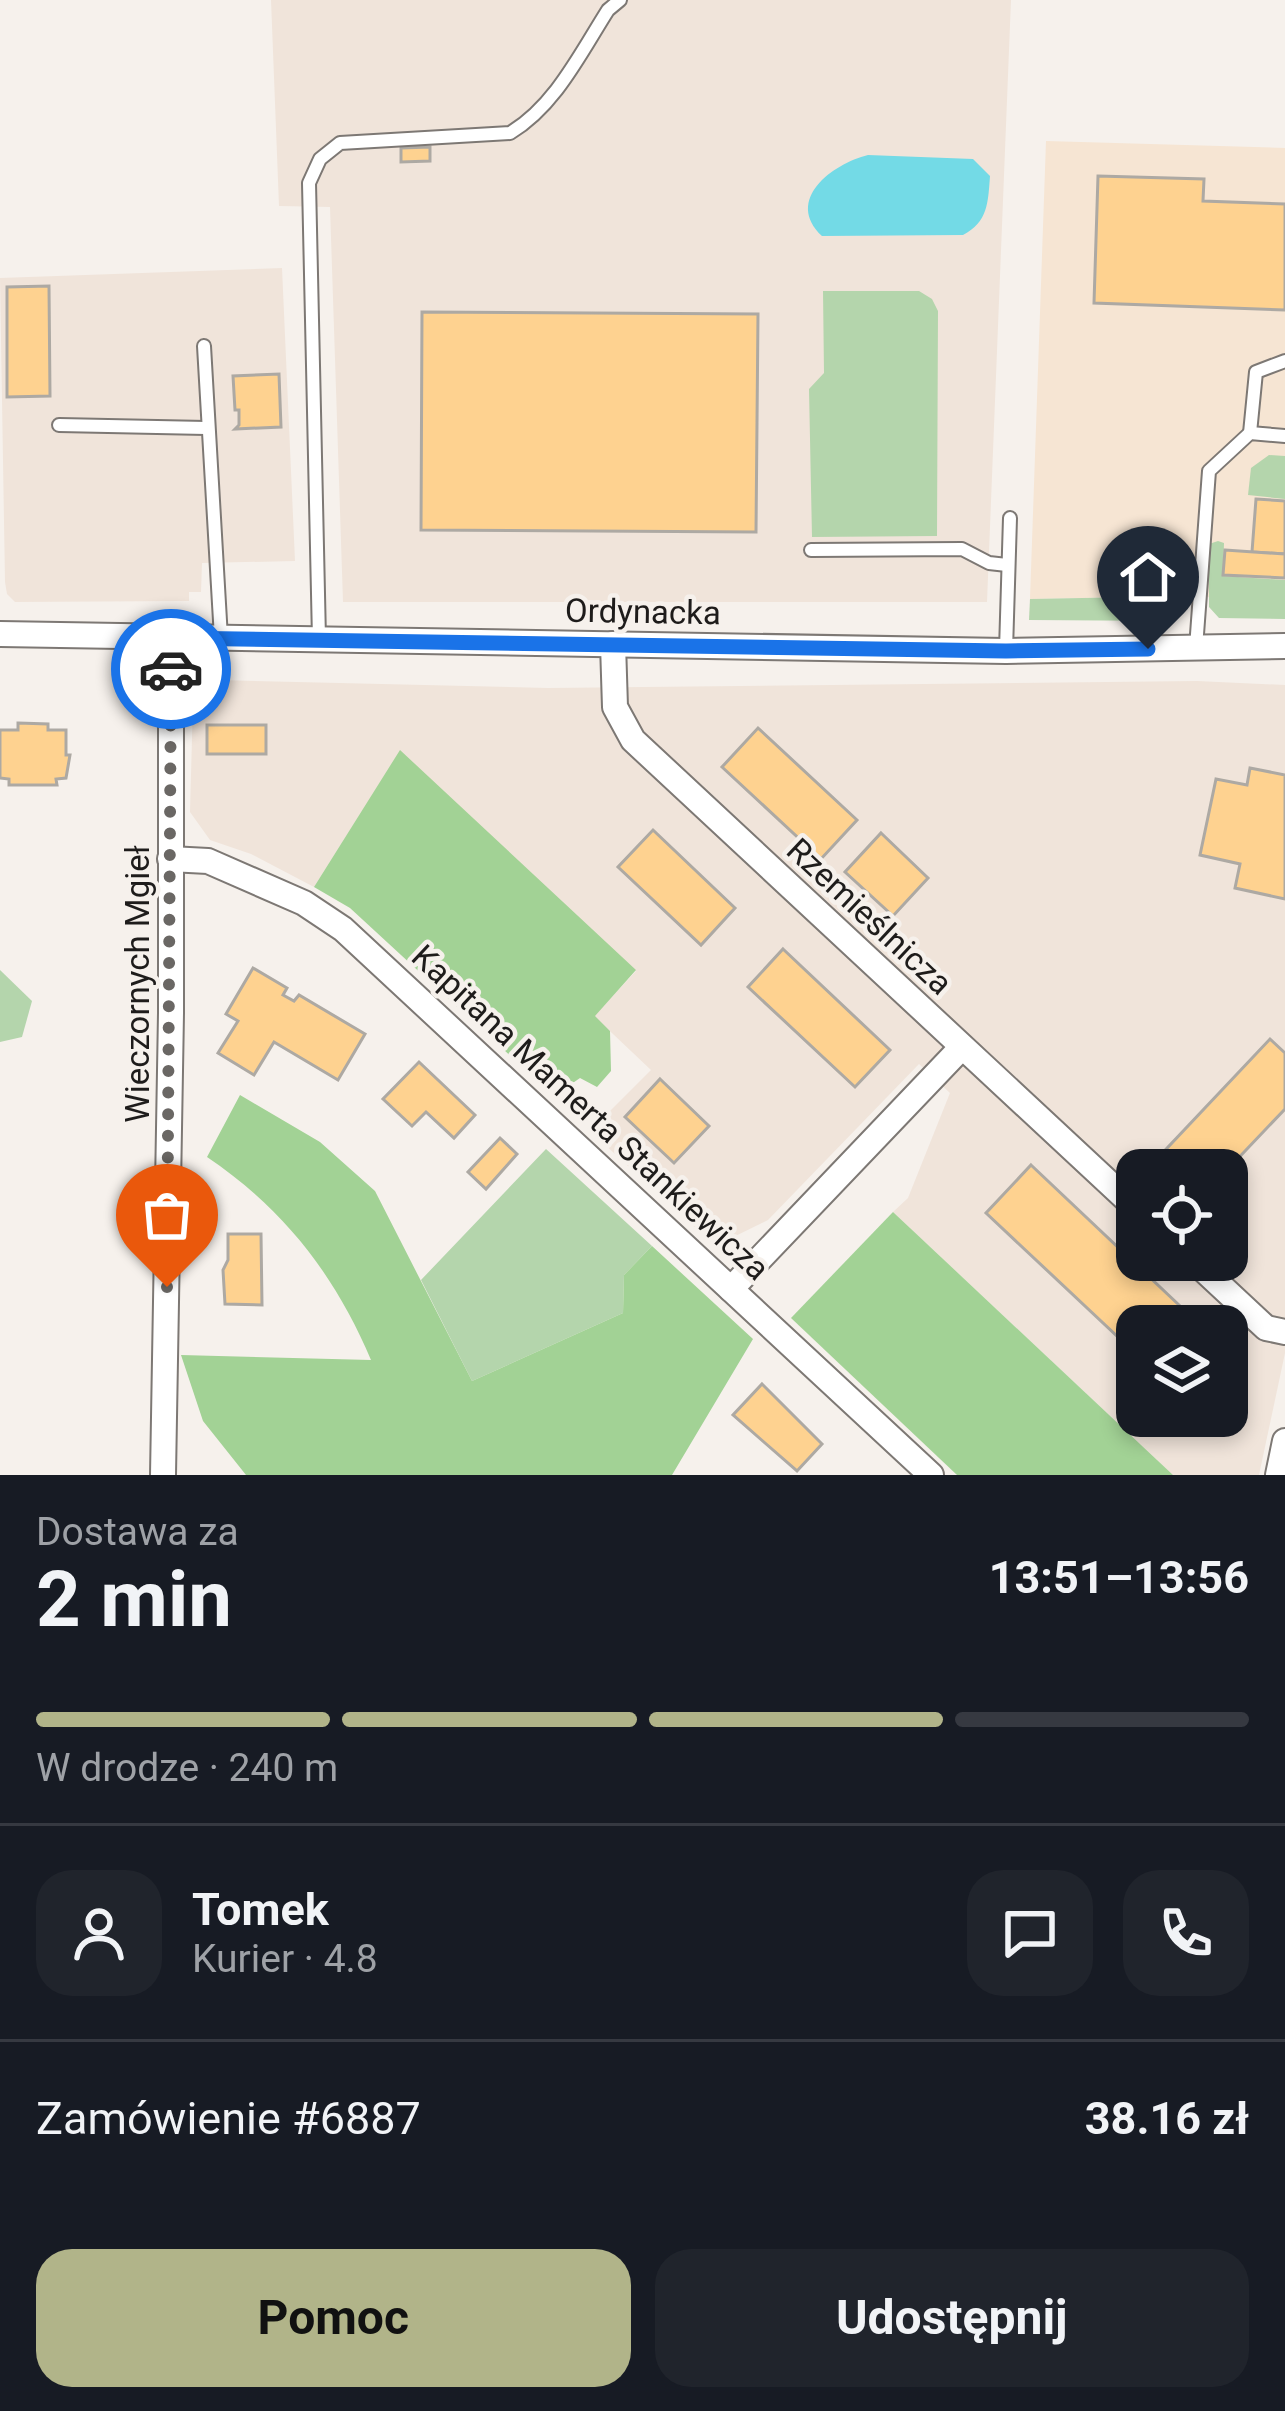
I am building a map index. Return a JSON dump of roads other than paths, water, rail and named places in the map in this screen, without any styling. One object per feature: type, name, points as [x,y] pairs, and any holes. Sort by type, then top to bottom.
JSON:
[{"type":"street","name":"Ordynacka","points":[[0,634],[1006,651],[1285,646]]},
{"type":"street","name":"Wieczornych Mgieł","points":[[163,1475],[172,1013],[171,638]]},
{"type":"street","name":"Rzemieślnicza","points":[[613,644],[615,706],[633,740],[1116,1190]]},
{"type":"street","name":"Kapitana Mamerta Stankiewicza","points":[[170,860],[208,861],[304,903],[343,929],[931,1475]]},
{"type":"street","points":[[731,1289],[962,1047]]},
{"type":"street","points":[[1215,1281],[1266,1328],[1285,1332]]},
{"type":"street","points":[[1278,1475],[1285,1441]]},
{"type":"lane","points":[[319,638],[309,182],[320,158],[340,143],[509,133],[549,100],[608,10],[620,0]]},
{"type":"lane","points":[[204,346],[221,638]]},
{"type":"lane","points":[[1196,648],[1210,471],[1250,433],[1256,372],[1285,361]]},
{"type":"lane","points":[[59,425],[206,428]]},
{"type":"lane","points":[[1250,433],[1285,436]]},
{"type":"lane","points":[[1006,651],[1010,518]]},
{"type":"lane","points":[[812,550],[962,549],[989,563],[1006,565]]},
{"type":"water","points":[[868,155],[973,159],[990,176],[982,218],[963,235],[822,236],[812,223],[810,197],[840,166]]}]
